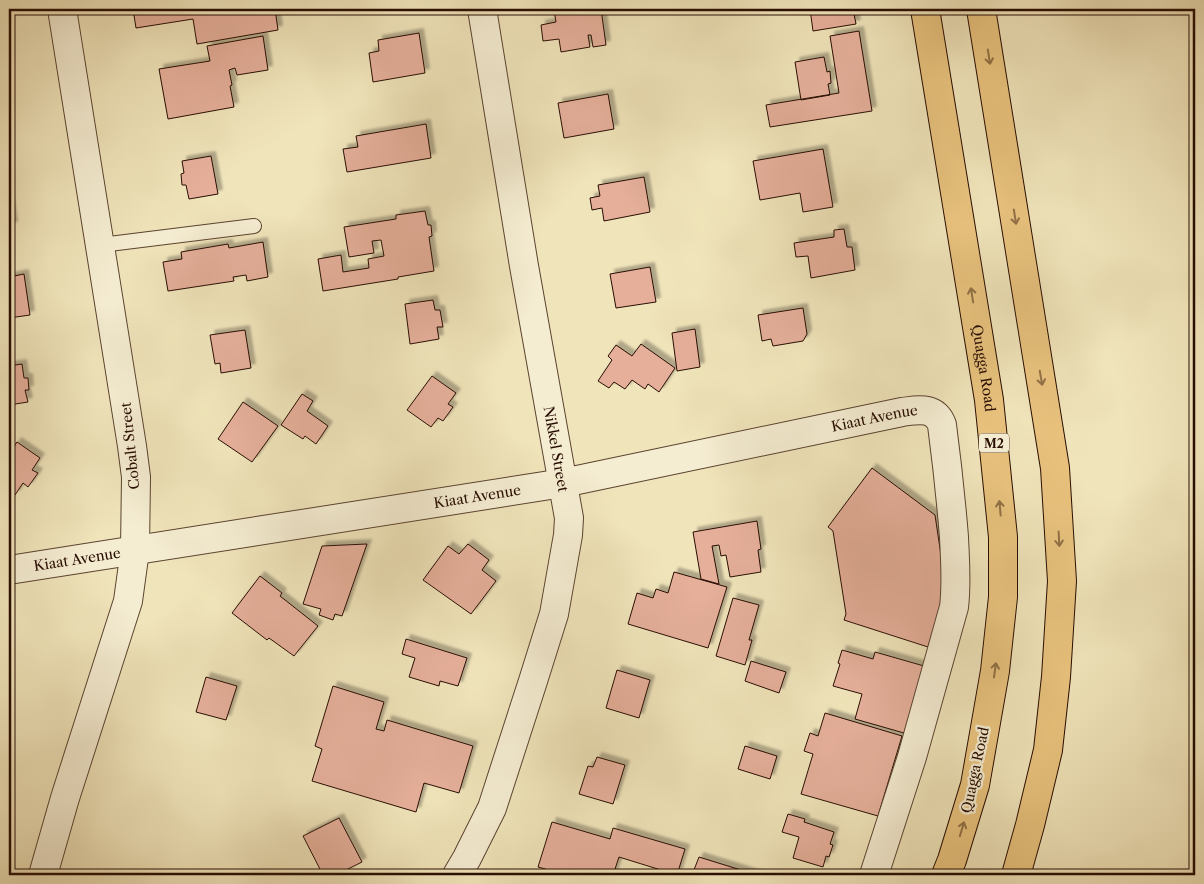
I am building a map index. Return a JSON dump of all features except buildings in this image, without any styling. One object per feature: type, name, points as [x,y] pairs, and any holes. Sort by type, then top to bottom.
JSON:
[{"type":"main road","name":"Quagga Road","points":[[925,9],[990,400],[1003,547],[1003,597],[995,671],[975,785],[946,875]]},
{"type":"main road","points":[[981,9],[1055,468],[1062,581],[1056,677],[1048,750],[1016,875]]},
{"type":"street","name":"Cobalt Street","points":[[43,875],[65,798],[128,601],[135,550],[136,477],[132,446],[62,9]]},
{"type":"street","name":"Nikkel Street","points":[[457,875],[492,808],[554,614],[568,535],[569,518],[524,266],[482,9]]},
{"type":"street","name":"Kiaat Avenue","points":[[9,570],[562,483],[902,412],[920,410],[934,413],[942,425],[948,472],[956,565],[954,607],[912,758],[874,875]]},
{"type":"lane","points":[[101,245],[254,226]]}]
